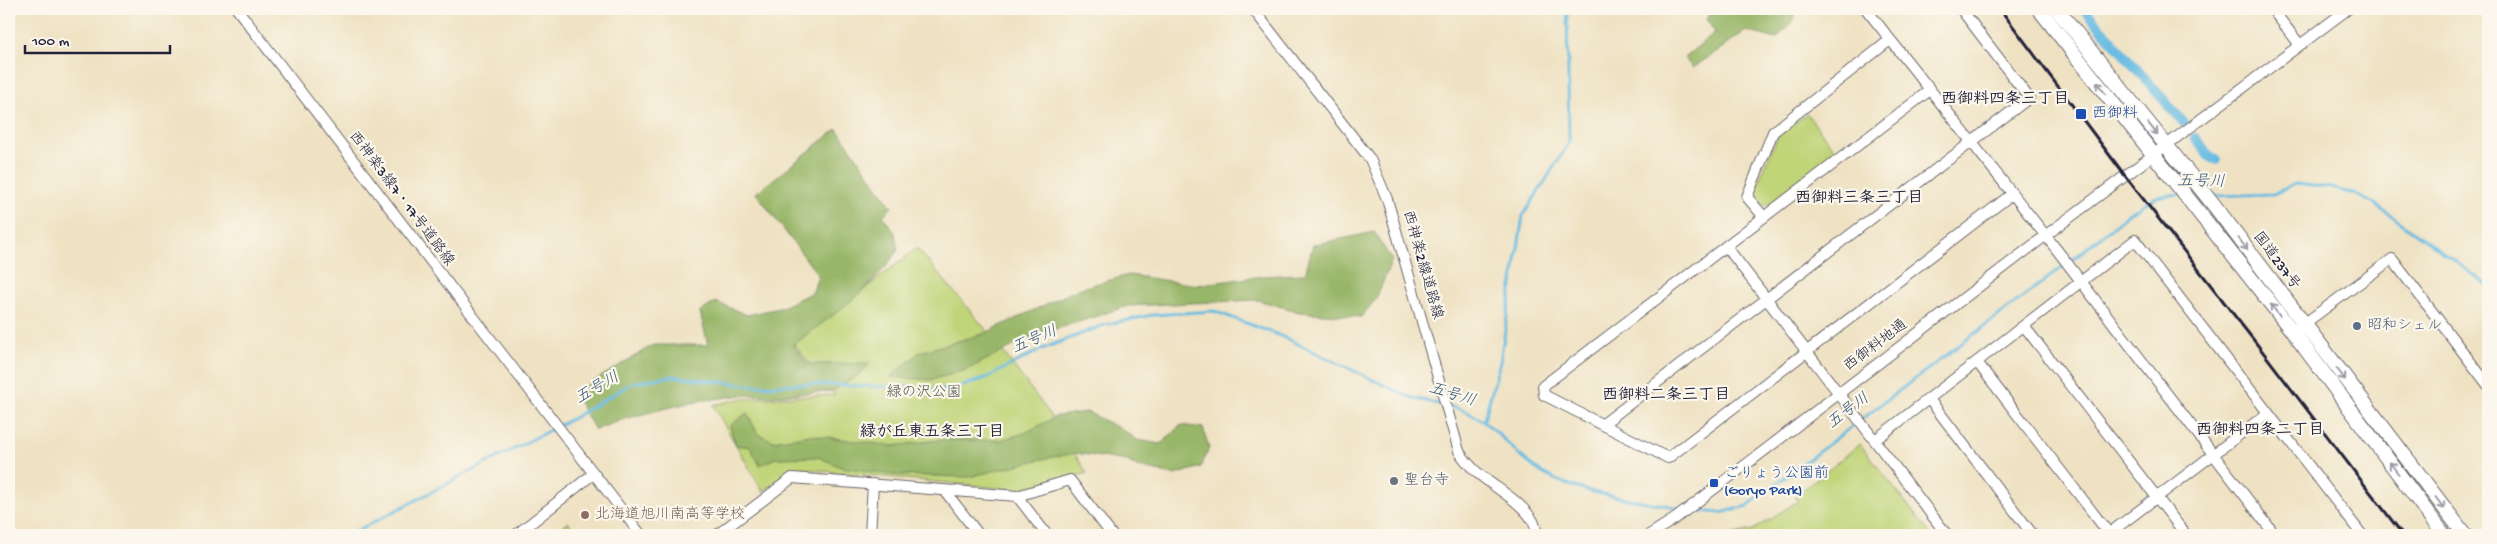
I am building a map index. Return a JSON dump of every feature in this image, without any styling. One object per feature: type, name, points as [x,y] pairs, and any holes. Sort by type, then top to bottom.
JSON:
[{"type":"highway","name":"国道237号","points":[[2039,9],[2195,207],[2298,328],[2465,535]]},
{"type":"highway","name":"国道237号","points":[[2057,9],[2214,205],[2444,535]]},
{"type":"street","name":"西神楽3線7・17号道路線","points":[[237,9],[593,474]]},
{"type":"street","name":"西神楽2線道路線","points":[[1253,9],[1370,159],[1387,199],[1459,451],[1467,465],[1532,520],[1538,535]]},
{"type":"street","points":[[1866,9],[2057,250],[2275,535]]},
{"type":"street","points":[[1603,424],[2029,98],[1961,9]]},
{"type":"street","points":[[2272,9],[2300,45]]},
{"type":"street","name":"西御料地通","points":[[1649,535],[1676,518],[2045,236],[2348,9]]},
{"type":"street","points":[[1764,217],[1747,197],[1773,132],[1890,40]]},
{"type":"street","points":[[1930,90],[1543,386],[1544,395],[1668,458],[2012,194]]},
{"type":"street","points":[[1875,440],[2136,240],[2362,535]]},
{"type":"street","points":[[1726,246],[1946,535]]},
{"type":"street","points":[[2298,328],[2392,259],[2488,385]]},
{"type":"street","points":[[2024,326],[2186,535]]},
{"type":"street","points":[[1977,362],[2109,535],[2268,413]]},
{"type":"street","points":[[1929,399],[2033,535]]},
{"type":"street","points":[[516,535],[593,474],[641,535]]},
{"type":"street","points":[[717,535],[792,478],[1016,496],[1070,480],[1112,535]]},
{"type":"street","points":[[870,535],[873,484]]},
{"type":"street","points":[[944,491],[979,535]]},
{"type":"street","points":[[1016,496],[1047,535]]},
{"type":"green space","points":[[1708,9],[1796,9],[1792,22],[1776,39],[1746,31],[1693,68],[1684,58],[1715,32],[1706,19],[1711,13]]},
{"type":"green space","points":[[1807,114],[1838,154],[1769,206],[1763,204],[1756,195],[1755,189],[1779,134]]},
{"type":"green space","points":[[837,129],[892,207],[883,216],[895,233],[898,250],[863,291],[793,345],[808,364],[870,363],[861,373],[833,391],[771,396],[743,395],[692,402],[627,418],[595,430],[574,393],[653,345],[708,345],[700,312],[716,302],[747,315],[780,308],[813,292],[818,275],[756,193]]},
{"type":"green space","points":[[1374,232],[1392,260],[1376,299],[1361,317],[1299,312],[1258,300],[1128,306],[1031,337],[966,370],[931,380],[890,377],[920,352],[983,334],[1081,288],[1129,275],[1197,285],[1263,276],[1305,274],[1313,245]]},
{"type":"green space","name":"緑の沢公園","points":[[917,248],[988,332],[1046,409],[1087,473],[1019,490],[793,468],[763,492],[713,405],[740,399],[835,395],[794,344]]},
{"type":"green space","points":[[1087,412],[1121,429],[1137,440],[1161,444],[1181,425],[1203,428],[1209,448],[1201,467],[1175,475],[1138,467],[1127,461],[1076,453],[1042,459],[969,477],[893,475],[841,467],[818,457],[776,458],[760,465],[750,447],[736,445],[730,426],[747,413],[758,434],[773,441],[811,435],[893,446],[939,440],[1001,440],[1025,433],[1057,416]]},
{"type":"green space","points":[[1860,444],[1931,535],[1730,535],[1753,530],[1798,501],[1795,496]]},
{"type":"green space","points":[[568,522],[578,535],[550,535]]},
{"type":"waterway","points":[[1484,420],[1500,362],[1523,216],[1569,143],[1567,9]]},
{"type":"waterway","points":[[2084,9],[2184,123]]},
{"type":"waterway","points":[[2195,138],[2211,158],[2217,160]]},
{"type":"waterway","name":"五号川","points":[[2213,196],[2273,194],[2296,184],[2331,188],[2354,194],[2375,204],[2488,285]]},
{"type":"waterway","name":"五号川","points":[[1690,510],[1721,513],[1747,506],[2076,257],[2132,211],[2156,197],[2179,194]]},
{"type":"waterway","name":"五号川","points":[[349,535],[577,416],[632,383],[672,376],[754,386],[801,384],[898,387],[948,391],[986,378],[1042,349],[1104,325],[1152,315],[1214,311],[1281,336],[1409,397],[1443,405]]},
{"type":"waterway","name":"五号川","points":[[1449,406],[1478,418],[1531,465],[1559,481],[1593,492],[1684,509]]},
{"type":"railway","points":[[2000,9],[2126,177],[2403,535]]},
{"type":"place","name":"西御料","points":[[2081,114]]},
{"type":"place","name":"昭和シェル","points":[[2357,326]]},
{"type":"place","name":"聖台寺","points":[[1394,481]]},
{"type":"place","name":"ごりょう公園前 (Goryo Park)","points":[[1714,483]]},
{"type":"place","name":"北海道旭川南高等学校","points":[[585,515]]},
{"type":"district","name":"西御料四条三丁目","points":[[2005,100]]},
{"type":"district","name":"西御料三条三丁目","points":[[1859,199]]},
{"type":"district","name":"西御料二条三丁目","points":[[1666,396]]},
{"type":"district","name":"西御料四条二丁目","points":[[2260,431]]},
{"type":"district","name":"緑が丘東五条三丁目","points":[[932,433]]}]
